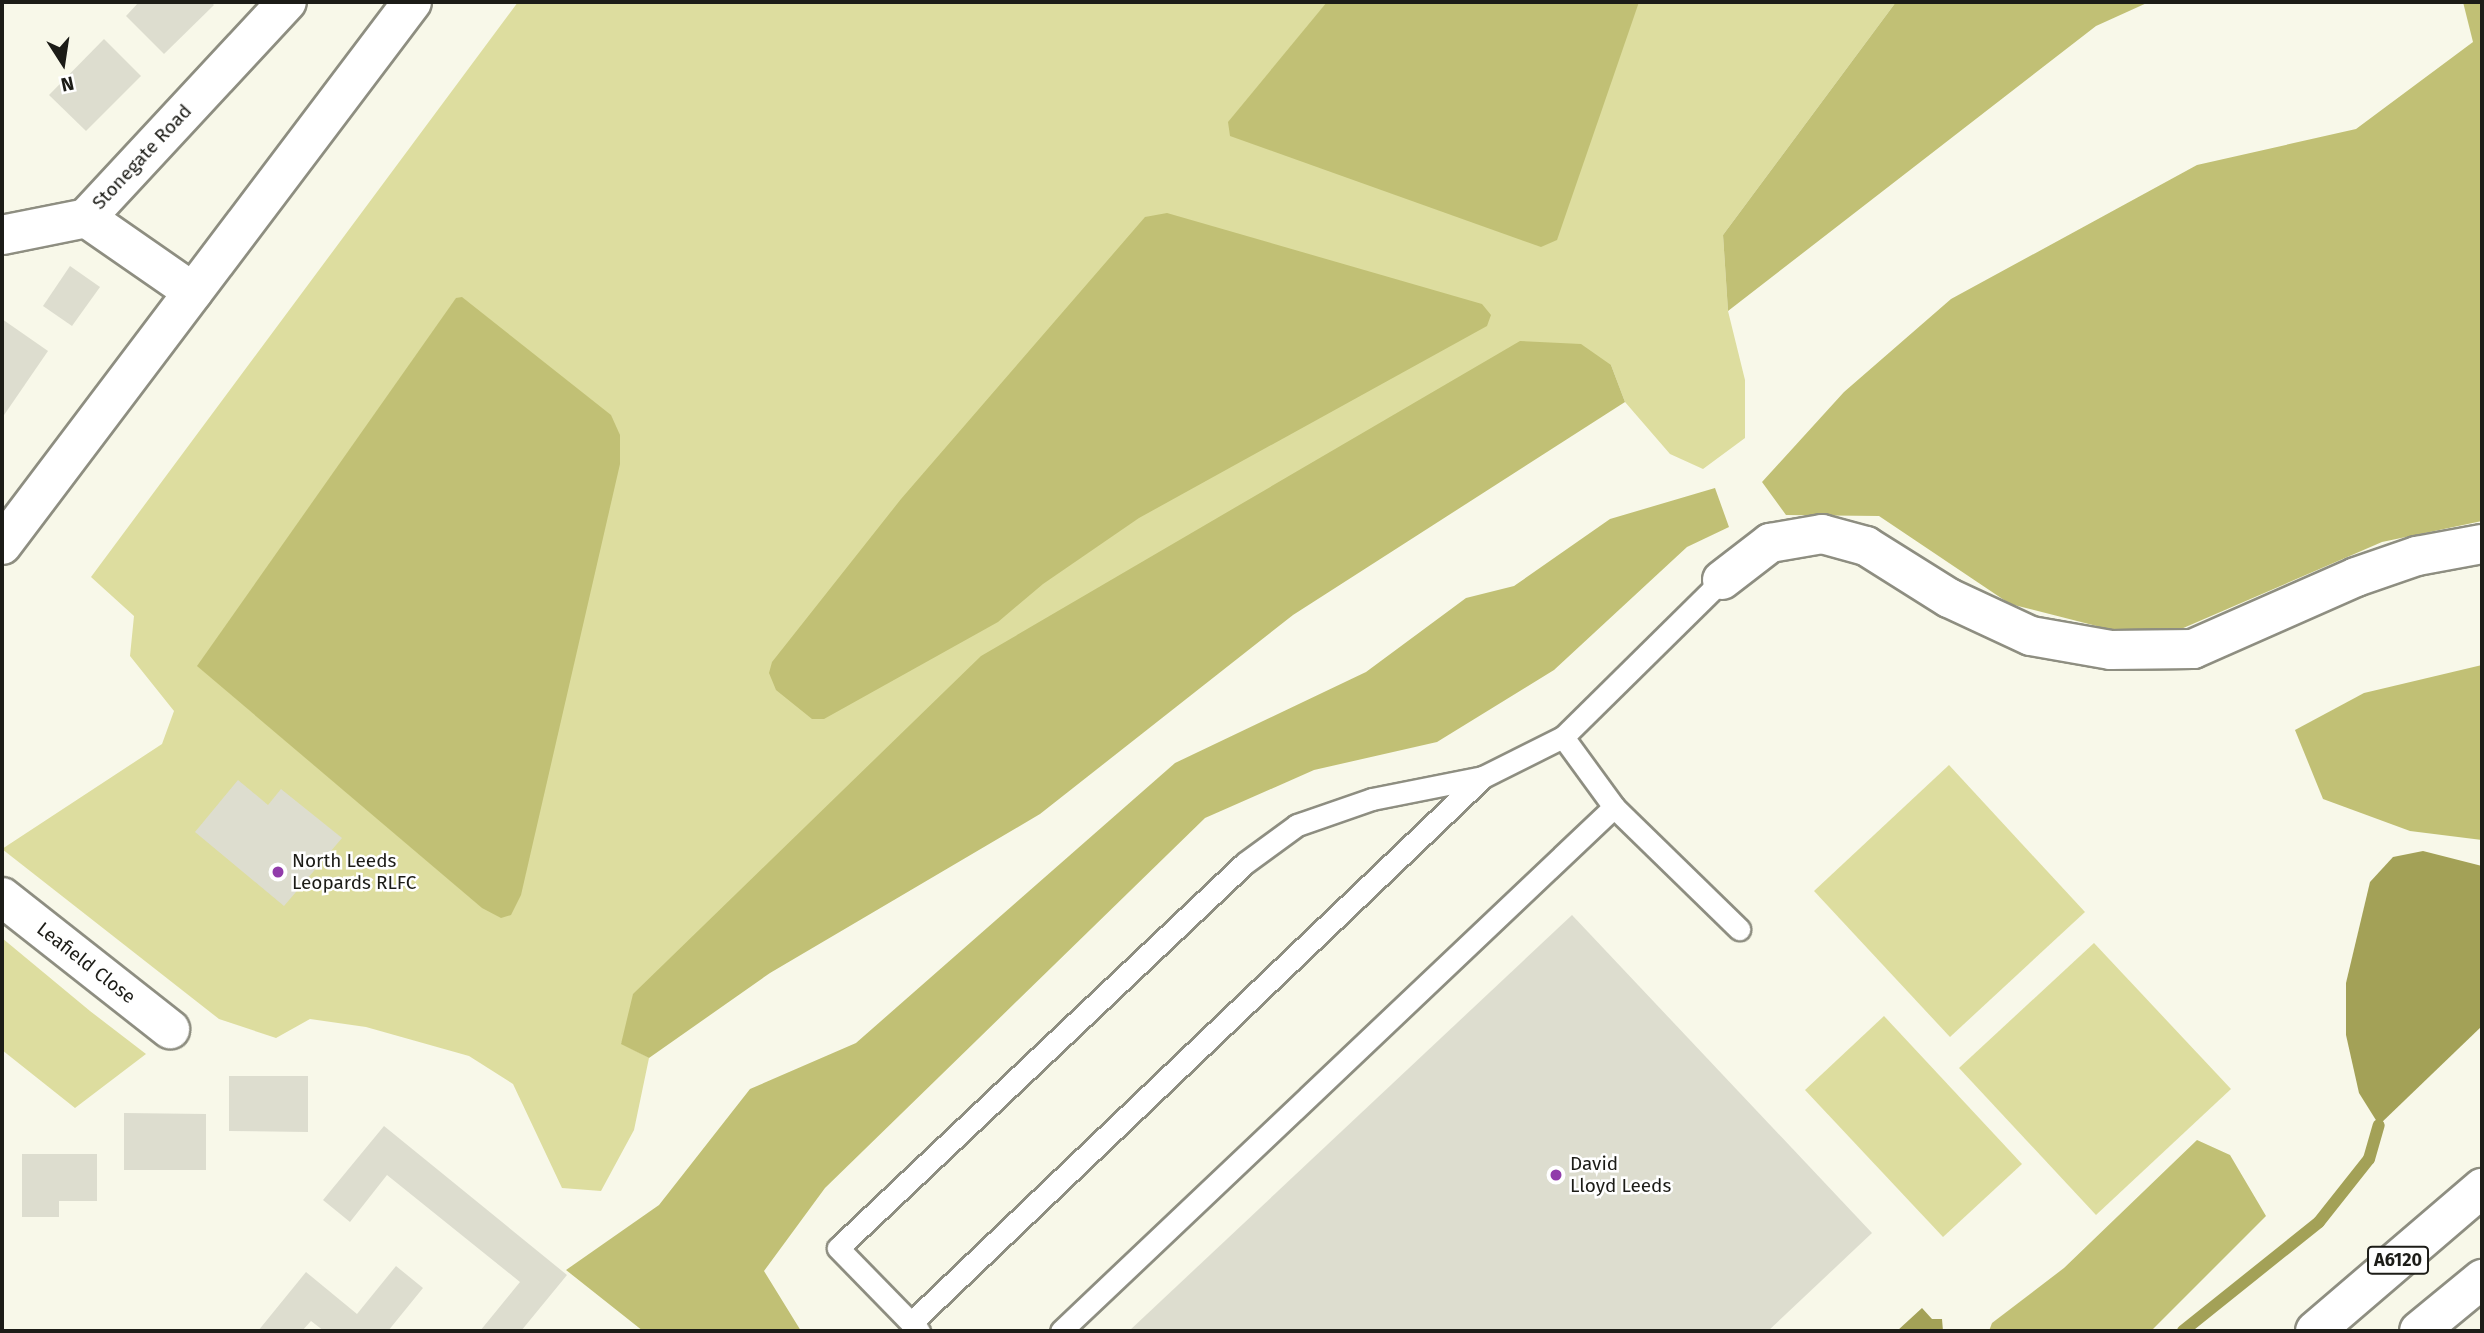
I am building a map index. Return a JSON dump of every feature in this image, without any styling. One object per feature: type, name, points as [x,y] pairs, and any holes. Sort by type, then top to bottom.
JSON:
[{"type":"main road","name":"Stonegate Road","points":[[193,292],[86,218],[287,2]]},
{"type":"main road","points":[[2,545],[412,2]]},
{"type":"main road","points":[[2,234],[86,218]]},
{"type":"main road","points":[[1722,580],[1770,543],[1822,534],[1866,546],[1949,598],[2031,636],[2111,650],[2193,649],[2356,577],[2417,556],[2482,544]]},
{"type":"main road","name":"Leafield Close","points":[[2,897],[170,1029]]},
{"type":"main road","name":"A6120","points":[[2315,1331],[2482,1188]]},
{"type":"main road","points":[[2418,1331],[2482,1279]]},
{"type":"lane","points":[[1483,777],[915,1327],[838,1248],[1245,863],[1297,825],[1372,799],[1483,777],[1563,737],[1722,580]]},
{"type":"lane","points":[[1563,737],[1614,807],[1739,929]]},
{"type":"lane","points":[[1061,1331],[1614,807]]},
{"type":"green space","points":[[518,2],[1896,2],[1723,235],[1728,311],[1745,380],[1745,438],[1703,469],[1670,454],[1625,402],[1611,365],[621,1043],[649,1058],[634,1130],[601,1191],[562,1188],[513,1084],[469,1056],[366,1027],[310,1019],[276,1038],[219,1019],[2,849],[162,744],[174,711],[130,656],[134,616],[91,577]]},
{"type":"green space","points":[[1949,765],[2085,912],[1950,1037],[1814,891]]},
{"type":"green space","points":[[2,938],[146,1054],[75,1108],[2,1050]]},
{"type":"green space","points":[[2094,943],[2231,1089],[2096,1215],[1959,1068]]},
{"type":"green space","points":[[1884,1016],[2022,1164],[1943,1237],[1805,1090]]},
{"type":"shaded area","points":[[1327,2],[1639,2],[1557,240],[1541,247],[1230,136],[1228,122]]},
{"type":"shaded area","points":[[1896,2],[2149,2],[2096,26],[1728,311],[1723,235]]},
{"type":"shaded area","points":[[2463,2],[2482,2],[2482,521],[2382,542],[2181,629],[2128,634],[2010,604],[1879,516],[1786,515],[1762,482],[1844,392],[1951,299],[2197,165],[2356,129],[2473,42]]},
{"type":"shaded area","points":[[1167,213],[1482,304],[1491,315],[1487,326],[1139,518],[1043,584],[998,622],[824,719],[812,719],[776,690],[769,673],[772,662],[901,499],[1145,217]]},
{"type":"shaded area","points":[[462,297],[611,415],[620,435],[620,464],[521,895],[511,915],[501,918],[482,908],[197,666],[456,298]]},
{"type":"shaded area","points":[[1520,341],[1581,344],[1611,365],[1625,402],[1293,615],[1040,814],[770,973],[649,1058],[621,1044],[633,994],[981,656]]},
{"type":"shaded area","points":[[1715,488],[1729,527],[1687,547],[1554,670],[1437,742],[1314,770],[1205,818],[825,1188],[764,1271],[801,1331],[643,1331],[566,1270],[659,1205],[750,1089],[856,1043],[1175,763],[1366,672],[1466,598],[1514,586],[1610,519]]},
{"type":"shaded area","points":[[2482,665],[2482,840],[2410,831],[2323,799],[2295,730],[2364,693]]},
{"type":"shaded area","points":[[2423,851],[2482,866],[2482,1026],[2379,1125],[2359,1093],[2346,1035],[2346,983],[2370,882],[2393,857]]},
{"type":"shaded area","points":[[2197,1140],[2230,1155],[2266,1216],[2151,1331],[1989,1331],[1992,1323],[2064,1268]]},
{"type":"shaded area","points":[[1922,1308],[1932,1319],[1942,1319],[1943,1331],[1897,1331]]},
{"type":"building","points":[[139,2],[211,2],[214,5],[164,54],[126,16]]},
{"type":"building","points":[[104,39],[141,76],[86,131],[49,95]]},
{"type":"building","points":[[70,266],[100,287],[72,326],[43,306]]},
{"type":"building","points":[[2,319],[48,351],[2,418]]},
{"type":"building","name":"North Leeds Leopards RLFC","points":[[238,780],[268,805],[281,789],[342,838],[284,906],[195,832]]},
{"type":"building","name":"David Lloyd Leeds","points":[[1572,915],[1872,1233],[1768,1331],[1129,1331]]},
{"type":"building","points":[[229,1076],[308,1076],[308,1132],[229,1131]]},
{"type":"building","points":[[124,1113],[206,1114],[206,1170],[124,1170]]},
{"type":"building","points":[[384,1126],[567,1275],[521,1331],[480,1331],[520,1282],[387,1175],[350,1222],[323,1200]]},
{"type":"building","points":[[22,1154],[97,1154],[97,1201],[59,1201],[59,1217],[22,1217]]},
{"type":"building","points":[[396,1266],[423,1288],[388,1331],[324,1331],[311,1321],[302,1331],[258,1331],[306,1272],[357,1314]]},
{"type":"waterway","points":[[2183,1331],[2319,1222],[2369,1159],[2379,1125]]},
{"type":"place","name":"North Leeds Leopards RLFC","points":[[278,872]]},
{"type":"place","name":"David Lloyd Leeds","points":[[1556,1175]]}]
